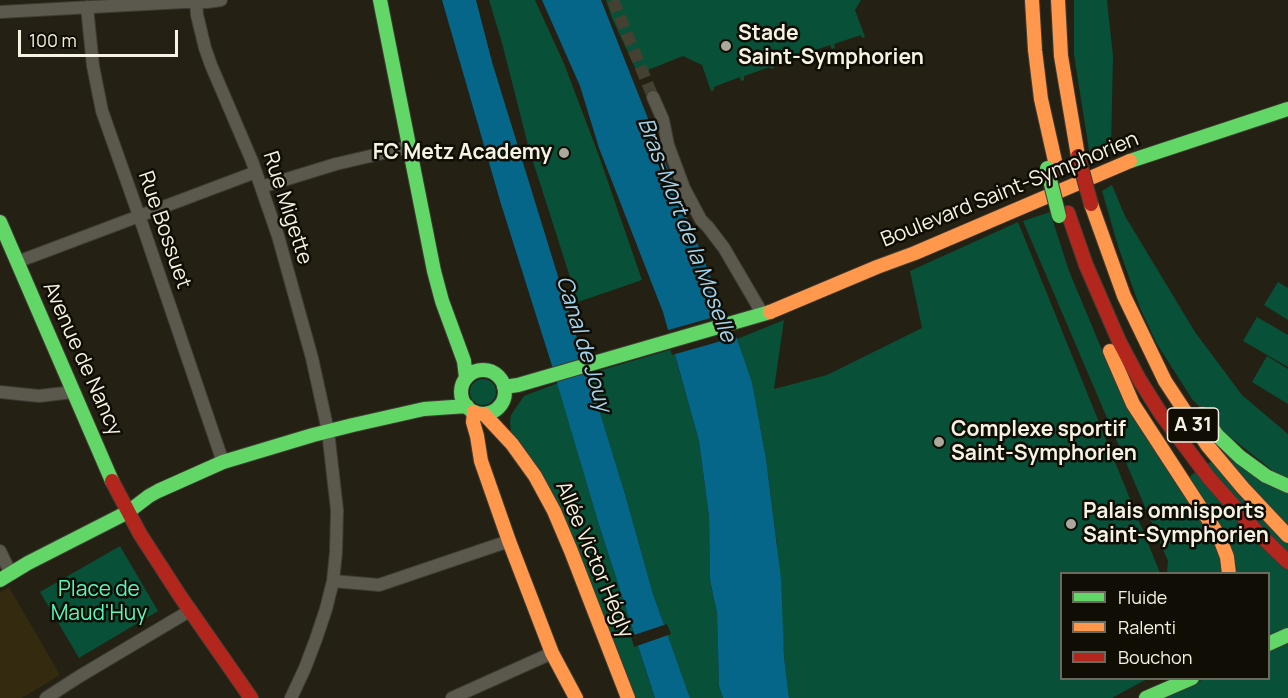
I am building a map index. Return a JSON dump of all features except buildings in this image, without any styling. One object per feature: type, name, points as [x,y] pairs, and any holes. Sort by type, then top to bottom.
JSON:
[{"type":"main road","points":[[380,0],[434,271],[442,301],[464,361],[462,396],[475,411]]},
{"type":"main road","points":[[1032,0],[1041,99],[1036,114],[1091,308],[1134,404],[1219,536],[1227,557],[1229,572]]},
{"type":"main road","name":"A 31","points":[[1058,0],[1061,56],[1078,156],[1091,204],[1124,296],[1165,381],[1207,445],[1288,536]]},
{"type":"main road","name":"Boulevard Saint-Symphorien","points":[[504,387],[539,379],[785,306],[1121,164],[1288,109]]},
{"type":"main road","name":"A 31","points":[[1063,214],[1119,341],[1161,414],[1185,449],[1230,504],[1288,562]]},
{"type":"main road","name":"Avenue de Nancy","points":[[1,228],[112,481],[141,537],[251,698]]},
{"type":"main road","points":[[1124,296],[1173,374],[1216,435],[1266,476],[1288,486]]},
{"type":"main road","points":[[5,577],[128,512],[158,491],[223,462],[328,431],[424,409],[490,412],[503,400],[504,387],[498,377],[488,371],[454,332]]},
{"type":"main road","points":[[424,409],[464,384],[474,372],[488,371]]},
{"type":"main road","name":"Allée Victor Hégly","points":[[500,405],[512,444]]},
{"type":"main road","points":[[475,411],[473,422],[481,461],[509,541],[552,653],[576,698]]},
{"type":"main road","name":"Allée Victor Hégly","points":[[475,411],[512,444],[535,476],[554,511],[628,698]]},
{"type":"main road","points":[[1270,644],[1288,635]]},
{"type":"main road","points":[[1141,696],[1159,680]]},
{"type":"main road","points":[[1141,696],[1186,680]]},
{"type":"street","points":[[0,12],[221,0]]},
{"type":"street","name":"Rue Migette","points":[[196,1],[205,48],[256,172],[278,236],[312,358],[328,431],[337,510],[333,581],[316,639],[305,668],[290,697]]},
{"type":"street","name":"Rue Bossuet","points":[[87,7],[93,66],[102,111],[223,462]]},
{"type":"street","points":[[653,97],[663,120],[668,145],[684,188],[701,220],[724,248],[759,308],[755,316]]},
{"type":"street","points":[[261,187],[336,164],[409,147]]},
{"type":"street","points":[[17,262],[256,172]]},
{"type":"street","points":[[0,392],[39,396],[73,392]]},
{"type":"street","points":[[333,581],[379,585],[509,541]]},
{"type":"street","points":[[0,551],[5,577]]},
{"type":"street","points":[[46,698],[191,610]]},
{"type":"street","points":[[452,698],[552,653]]},
{"type":"shaded area","points":[[9,587],[60,675],[22,698],[0,698],[0,592]]},
{"type":"green space","name":"FC Metz Academy","points":[[489,0],[535,0],[565,66],[642,280],[578,302],[529,149]]},
{"type":"green space","name":"Stade Saint-Symphorien","points":[[606,0],[861,0],[855,10],[865,37],[862,38],[861,35],[834,44],[835,48],[832,49],[830,45],[804,54],[802,58],[800,56],[774,65],[774,68],[770,67],[744,76],[744,80],[741,81],[740,77],[714,87],[711,91],[702,65],[683,56],[638,74]]},
{"type":"green space","points":[[1074,0],[1107,0],[1113,56],[1111,150],[1090,156],[1074,55]]},
{"type":"green space","points":[[1112,185],[1125,216],[1195,332],[1242,395],[1288,434],[1288,480],[1220,429],[1192,399],[1157,344],[1140,308],[1102,191]]},
{"type":"green space","points":[[1050,212],[1069,271],[1102,350],[1186,479],[1226,451],[1288,492],[1288,628],[1270,637],[1270,572],[1167,572],[1168,561],[1023,221]]},
{"type":"green space","name":"Complexe sportif Saint-Symphorien","points":[[1018,222],[1160,572],[1060,572],[1060,680],[1145,680],[1112,698],[789,698],[777,545],[766,459],[752,382],[737,339],[784,320],[774,389],[827,375],[922,328],[910,271]]},
{"type":"green space","points":[[1278,282],[1288,288],[1288,320],[1264,305]]},
{"type":"green space","points":[[1257,317],[1288,335],[1288,367],[1243,341]]},
{"type":"green space","points":[[673,349],[699,441],[709,516],[710,580],[717,613],[719,686],[723,698],[690,698],[653,594],[588,374]]},
{"type":"green space","points":[[1267,356],[1288,369],[1288,404],[1252,382]]},
{"type":"green space","points":[[483,379],[492,383],[496,392],[492,401],[483,405],[474,401],[470,392],[474,383]]},
{"type":"green space","points":[[558,383],[599,525],[655,698],[631,698],[554,511],[512,444],[511,415],[524,396]]},
{"type":"green space","name":"Place de Maud'Huy","points":[[120,546],[158,611],[79,658],[40,592]]},
{"type":"green space","points":[[1288,640],[1288,698],[1162,698],[1202,680],[1270,680],[1270,649]]},
{"type":"water","points":[[442,0],[476,0],[492,62],[625,494],[653,594],[690,698],[655,698],[599,525],[501,204]]},
{"type":"water","name":"Bras-Mort de la Moselle","points":[[542,0],[601,0],[737,339],[752,382],[766,459],[781,579],[784,657],[789,698],[723,698],[719,686],[717,613],[710,580],[709,516],[699,441],[663,312],[599,148],[580,86]]},
{"type":"pier","points":[[728,313],[739,336],[672,355],[665,331]]},
{"type":"pier","points":[[667,624],[671,634],[634,647],[631,636]]},
{"type":"tunnel","points":[[613,0],[653,97]]},
{"type":"traffic: fast","points":[[380,0],[434,271],[442,301],[464,361],[466,378]]},
{"type":"traffic: fast","points":[[1130,161],[1288,109]]},
{"type":"traffic: fast","points":[[1047,168],[1059,216]]},
{"type":"traffic: fast","points":[[0,222],[112,481]]},
{"type":"traffic: fast","points":[[504,387],[518,385],[770,312]]},
{"type":"traffic: fast","points":[[483,370],[498,377],[505,392],[498,407],[483,414],[468,407],[461,392],[468,377],[483,370]]},
{"type":"traffic: fast","points":[[0,580],[28,563],[128,512],[158,491],[223,462],[353,425],[424,409],[467,406]]},
{"type":"traffic: fast","points":[[1202,414],[1217,435],[1240,457],[1266,476],[1288,486]]},
{"type":"traffic: fast","points":[[1270,643],[1288,635]]},
{"type":"traffic: fast","points":[[1146,698],[1187,680]]},
{"type":"traffic: slow","points":[[1032,0],[1041,99],[1057,170]]},
{"type":"traffic: slow","points":[[1058,0],[1061,56],[1078,156]]},
{"type":"traffic: slow","points":[[770,312],[1130,161]]},
{"type":"traffic: slow","points":[[1091,204],[1124,296],[1165,381],[1207,445],[1288,536]]},
{"type":"traffic: slow","points":[[1110,351],[1133,404],[1219,536],[1227,557],[1229,572]]},
{"type":"traffic: slow","points":[[474,412],[473,422],[481,461],[509,541],[552,653],[576,698]]},
{"type":"traffic: slow","points":[[484,414],[512,444],[535,476],[554,511],[628,698]]},
{"type":"traffic: jam","points":[[1078,156],[1091,204]]},
{"type":"traffic: jam","points":[[1068,213],[1086,265],[1119,341],[1161,414],[1209,478],[1256,531],[1288,562]]},
{"type":"traffic: jam","points":[[112,481],[140,534],[251,698]]},
{"type":"place","name":"Stade Saint-Symphorien","points":[[726,46]]},
{"type":"place","name":"FC Metz Academy","points":[[564,153]]},
{"type":"place","name":"Complexe sportif Saint-Symphorien","points":[[939,442]]},
{"type":"place","name":"Palais omnisports Saint-Symphorien","points":[[1071,524]]},
{"type":"water label","name":"Canal de Jouy","points":[[583,344]]}]
